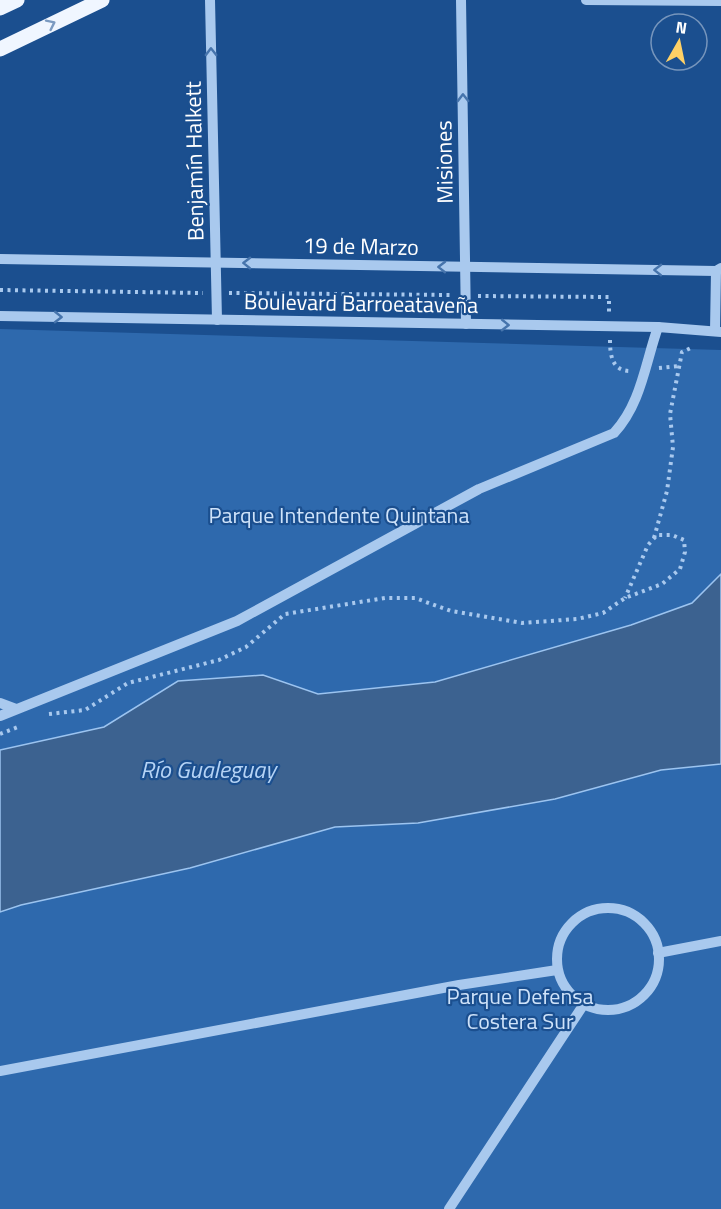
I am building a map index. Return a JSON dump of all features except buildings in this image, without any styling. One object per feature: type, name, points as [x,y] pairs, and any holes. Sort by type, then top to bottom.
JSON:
[{"type":"main road","points":[[0,8],[17,0]]},
{"type":"main road","points":[[0,49],[102,0]]},
{"type":"street","name":"Benjamín Halkett","points":[[210,0],[217,320]]},
{"type":"street","name":"Misiones","points":[[461,0],[466,324]]},
{"type":"street","points":[[586,0],[721,1]]},
{"type":"street","name":"19 de Marzo","points":[[0,259],[719,270]]},
{"type":"street","points":[[718,332],[719,270]]},
{"type":"street","name":"Boulevard Barroeataveña","points":[[0,316],[658,327],[718,332]]},
{"type":"street","points":[[0,716],[237,621],[479,489],[614,433],[626,420],[635,402],[658,327]]},
{"type":"street","points":[[0,703],[16,709]]},
{"type":"street","points":[[599,909],[615,909],[631,914],[644,924],[654,937],[658,953],[658,969],[653,983],[637,1001],[615,1010],[599,1010],[572,996],[562,984],[557,970],[556,953],[561,938],[577,919],[599,909]]},
{"type":"street","points":[[658,953],[718,943]]},
{"type":"street","points":[[0,1071],[459,985],[557,970]]},
{"type":"street","points":[[449,1209],[584,1004]]},
{"type":"path","points":[[0,290],[609,297],[613,362],[620,370],[679,366]]},
{"type":"path","points":[[654,539],[667,490],[674,447],[670,414],[682,352],[688,347],[699,346]]},
{"type":"path","points":[[40,718],[49,714],[85,710],[128,683],[219,660],[246,647],[285,614],[385,598],[415,598],[484,619],[550,623],[603,613],[625,598],[662,584],[680,569],[685,552],[684,540],[672,535],[657,536],[648,545],[625,598]]},
{"type":"path","points":[[0,734],[22,726]]},
{"type":"green space","name":"Parque Intendente Quintana","points":[[0,329],[721,350],[721,574],[692,603],[631,625],[435,682],[318,694],[263,675],[178,681],[104,727],[0,750]]},
{"type":"green space","name":"Parque Defensa Costera Sur","points":[[721,764],[721,1209],[0,1209],[0,912],[21,905],[190,868],[335,827],[418,823],[555,799],[661,770]]},
{"type":"water","name":"Río Gualeguay","points":[[721,574],[721,764],[661,770],[555,799],[418,823],[335,827],[190,868],[21,905],[0,912],[0,750],[104,727],[178,681],[263,675],[318,694],[435,682],[631,625],[692,603]]}]
